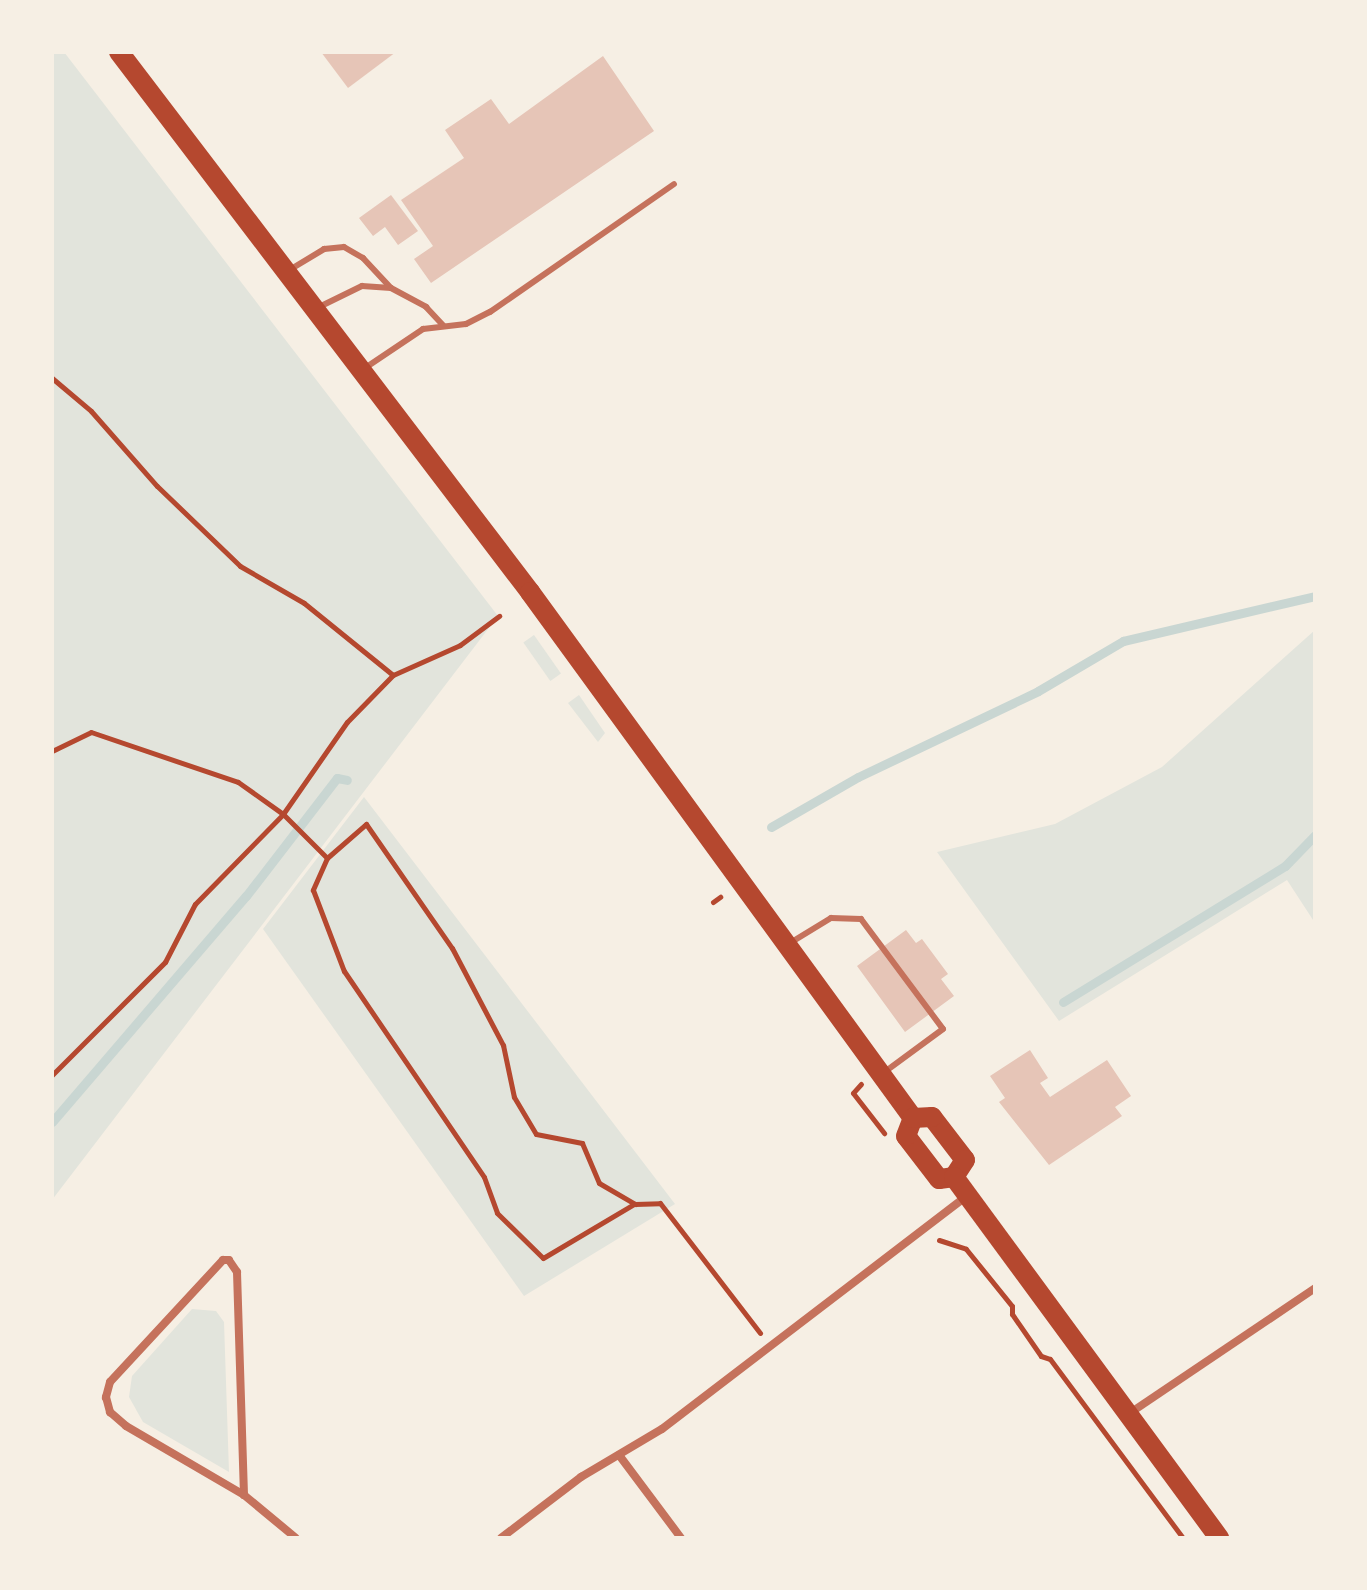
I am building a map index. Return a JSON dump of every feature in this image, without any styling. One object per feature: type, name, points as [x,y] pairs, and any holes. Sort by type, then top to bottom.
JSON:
[{"type":"main road","points":[[119,52],[363,370],[913,1118]]},
{"type":"main road","points":[[932,1117],[965,1160],[954,1177],[939,1179],[906,1136],[913,1118],[932,1117]]},
{"type":"main road","points":[[954,1177],[1219,1538]]},
{"type":"street","points":[[501,1538],[619,1455],[662,1429],[969,1195]]},
{"type":"street","points":[[244,1495],[237,1272],[235,1265],[223,1260],[110,1382],[106,1397],[110,1412],[126,1426],[244,1495],[296,1538]]},
{"type":"street","points":[[1128,1415],[1315,1288]]},
{"type":"street","points":[[619,1455],[681,1538]]},
{"type":"lane","points":[[363,370],[401,339],[443,325],[466,324],[490,312],[674,184]]},
{"type":"lane","points":[[288,271],[324,249],[344,247],[363,258],[391,288],[426,307],[443,325]]},
{"type":"lane","points":[[316,309],[362,286],[391,288]]},
{"type":"lane","points":[[787,945],[831,918],[861,919],[943,1029],[881,1075]]},
{"type":"path","points":[[52,378],[91,411],[157,486],[240,566],[304,603],[393,675]]},
{"type":"path","points":[[52,1075],[165,962],[195,904],[283,814],[347,722],[393,675],[460,645],[499,616]]},
{"type":"path","points":[[52,751],[91,732],[238,782],[283,814],[327,858]]},
{"type":"path","points":[[635,1204],[599,1183],[582,1143],[536,1134],[514,1097],[503,1045],[452,948],[366,824],[327,858],[313,890],[344,971],[484,1177],[497,1213],[543,1258],[635,1204],[660,1203],[755,1325]]},
{"type":"path","points":[[713,902],[720,897]]},
{"type":"path","points":[[938,1239],[966,1249],[976,1260],[1012,1306],[1012,1314],[1041,1356],[1050,1359],[1183,1538]]},
{"type":"shaded area","points":[[52,52],[64,52],[498,616],[52,1200]]},
{"type":"shaded area","points":[[1315,630],[1315,923],[1287,880],[1059,1021],[937,852],[1055,824],[1162,767]]},
{"type":"shaded area","points":[[534,635],[561,674],[550,681],[523,642]]},
{"type":"shaded area","points":[[579,695],[605,733],[598,742],[568,703]]},
{"type":"shaded area","points":[[364,797],[675,1204],[524,1296],[263,929]]},
{"type":"shaded area","points":[[192,1309],[216,1311],[224,1322],[229,1472],[143,1422],[129,1397],[132,1376]]},
{"type":"building","points":[[321,52],[396,52],[348,88]]},
{"type":"building","points":[[603,56],[654,131],[431,283],[414,259],[433,246],[401,200],[464,158],[445,130],[491,99],[509,124]]},
{"type":"building","points":[[391,195],[418,231],[398,245],[385,227],[373,236],[359,218]]},
{"type":"building","points":[[906,930],[916,943],[922,939],[948,974],[941,979],[954,996],[905,1032],[857,966]]},
{"type":"building","points":[[1030,1050],[1048,1078],[1040,1083],[1050,1097],[1107,1060],[1131,1096],[1115,1107],[1122,1116],[1049,1165],[999,1102],[1005,1098],[990,1076]]},
{"type":"waterway","points":[[771,827],[858,777],[1038,691],[1123,641],[1315,596]]},
{"type":"waterway","points":[[52,1122],[246,896],[337,778],[347,780]]},
{"type":"waterway","points":[[1063,1002],[1285,866],[1315,835]]}]
